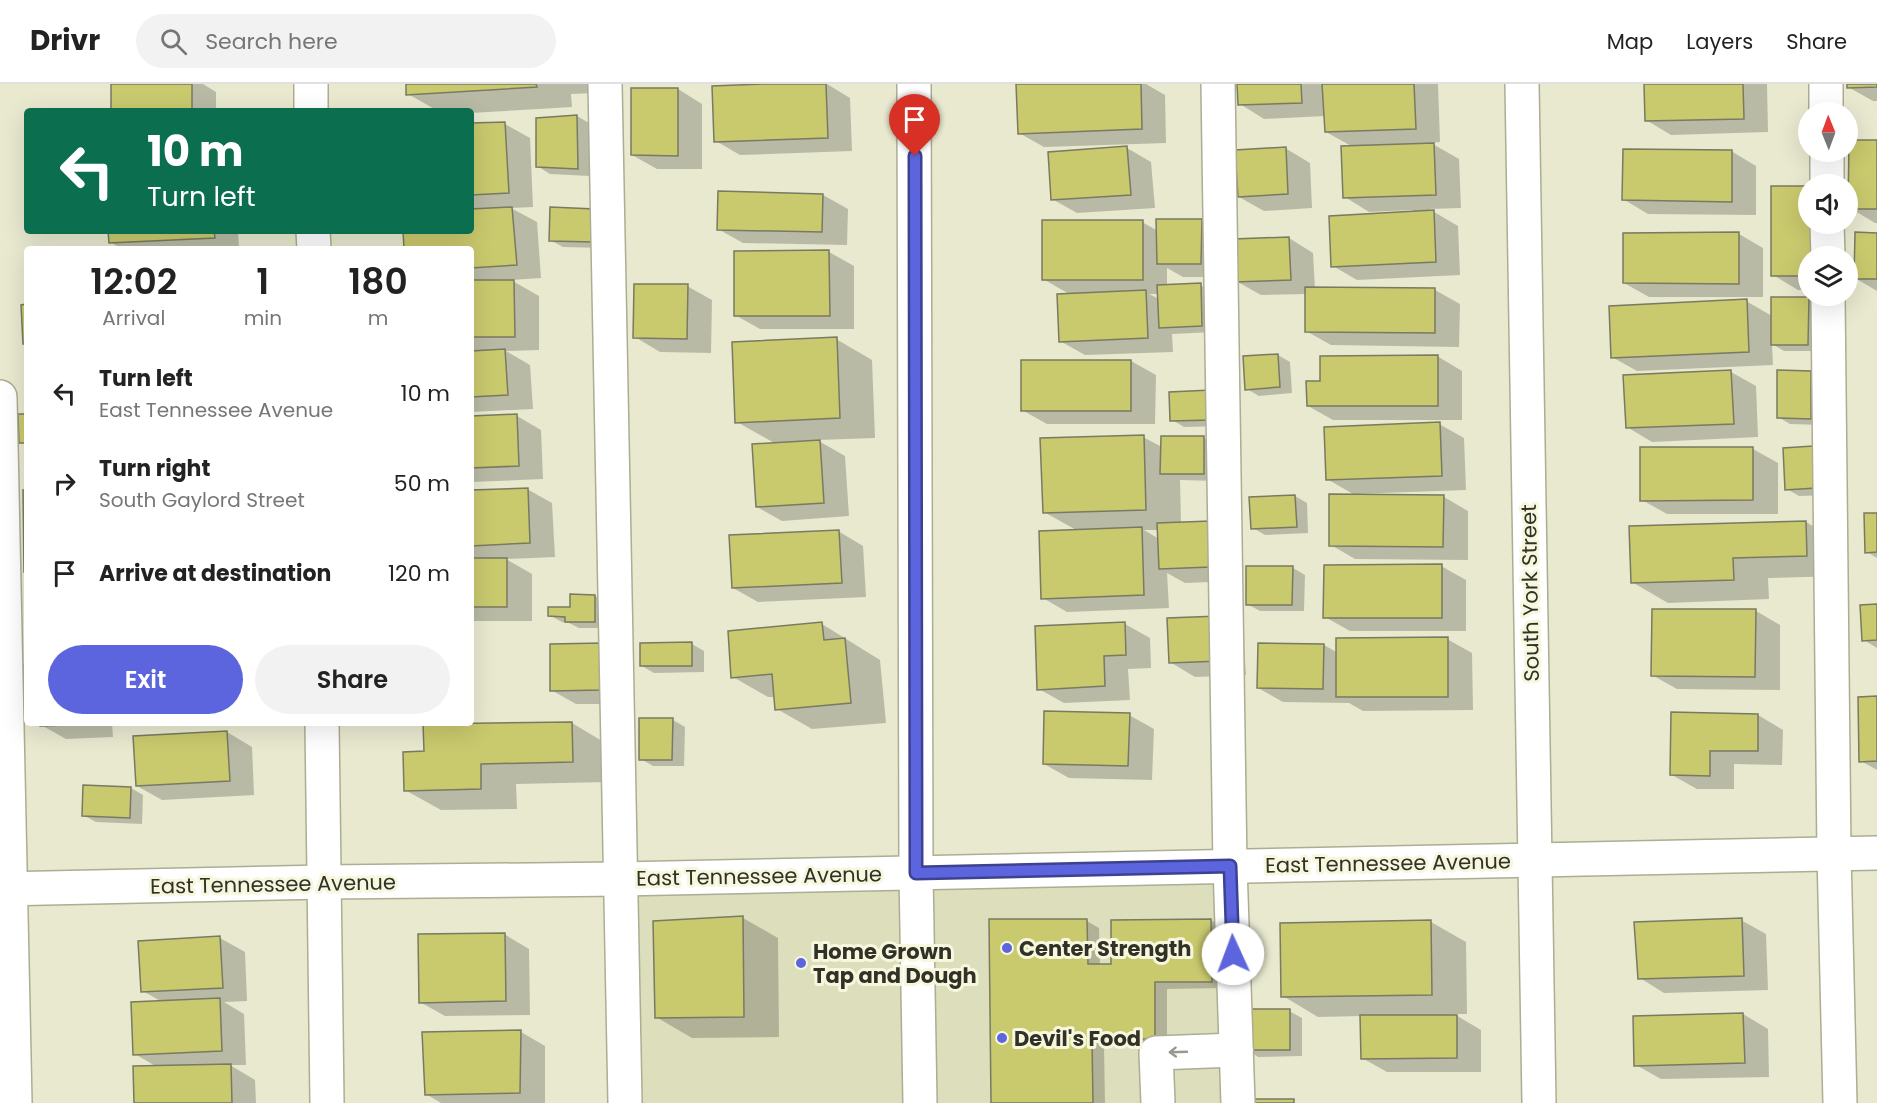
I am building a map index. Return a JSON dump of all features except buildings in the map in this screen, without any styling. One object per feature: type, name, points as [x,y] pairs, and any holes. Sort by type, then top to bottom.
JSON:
[{"type":"street","points":[[311,84],[311,108]]},
{"type":"street","points":[[605,84],[625,1103]]},
{"type":"street","points":[[914,84],[916,873],[920,1103]]},
{"type":"street","points":[[1218,84],[1230,866],[1238,1103]]},
{"type":"street","name":"South York Street","points":[[1522,84],[1539,1103]]},
{"type":"street","points":[[1826,84],[1826,102]]},
{"type":"street","points":[[1828,306],[1834,854],[1840,1103]]},
{"type":"street","points":[[0,397],[6,889],[15,1103]]},
{"type":"street","points":[[322,726],[327,1103]]},
{"type":"street","name":"East Tennessee Avenue","points":[[6,889],[325,882],[621,879],[1877,853]]},
{"type":"street","points":[[1158,1103],[1156,1053],[1236,1050]]},
{"type":"shaded area","points":[[1223,881],[1228,1103],[608,1103],[605,897]]},
{"type":"place","name":"Center Strength","points":[[1007,948]]},
{"type":"place","name":"Home Grown Tap and Dough","points":[[801,963]]},
{"type":"place","name":"Devil's Food","points":[[1002,1038]]},
{"type":"route","points":[[915,156],[916,873],[1230,866],[1233,954]]}]
